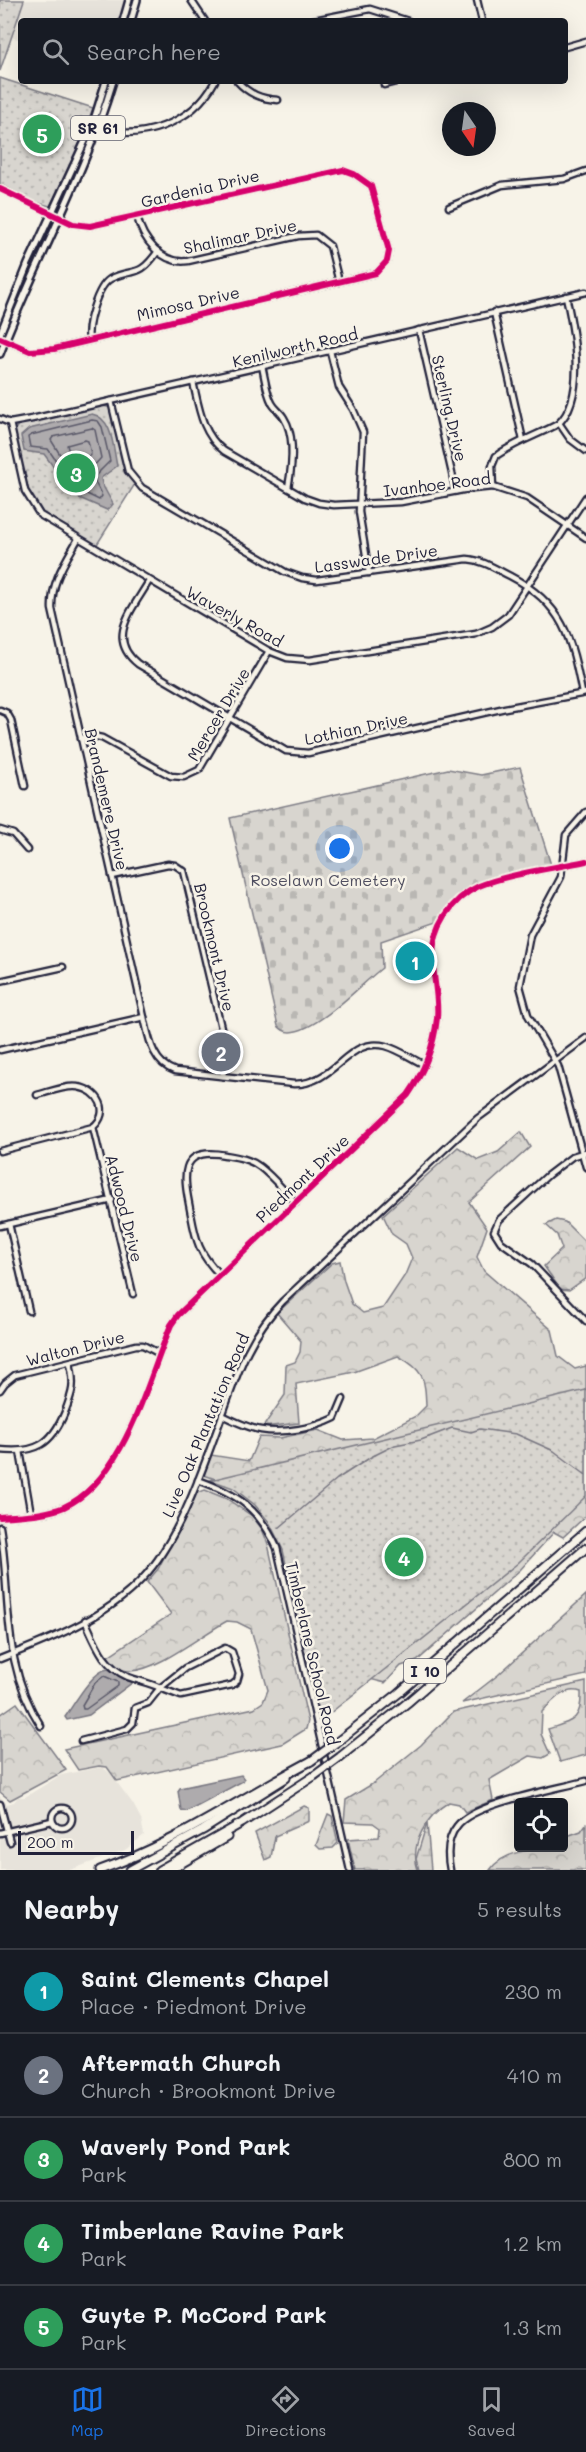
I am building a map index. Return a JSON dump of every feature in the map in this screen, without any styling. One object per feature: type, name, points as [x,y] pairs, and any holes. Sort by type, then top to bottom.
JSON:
[{"type":"highway","name":"I 10","points":[[130,1870],[228,1816],[336,1743],[399,1693],[586,1531]]},
{"type":"highway","name":"I 10","points":[[159,1870],[218,1837],[290,1792],[340,1757],[402,1708],[586,1548]]},
{"type":"highway","points":[[100,1870],[140,1855],[175,1838],[310,1761]]},
{"type":"highway","points":[[170,1870],[237,1831],[290,1792]]},
{"type":"main road","points":[[124,18],[129,0]]},
{"type":"main road","points":[[132,18],[137,0]]},
{"type":"main road","name":"SR 61","points":[[95,127],[105,84]]},
{"type":"main road","name":"SR 61","points":[[0,354],[2,338],[28,264],[56,215],[112,84]]},
{"type":"street","points":[[191,0],[203,18]]},
{"type":"street","points":[[481,18],[477,1],[486,0]]},
{"type":"street","points":[[324,18],[370,9],[398,18]]},
{"type":"street","points":[[568,46],[586,41]]},
{"type":"street","points":[[95,127],[130,134],[159,127],[183,116],[197,106],[212,84]]},
{"type":"street","points":[[241,84],[256,96],[278,99]]},
{"type":"street","points":[[384,85],[388,84]]},
{"type":"street","name":"Gardenia Drive","points":[[0,189],[74,224],[90,226],[343,170],[354,174],[371,186],[375,195],[389,251],[382,268]]},
{"type":"street","points":[[449,207],[502,184],[564,179],[586,171]]},
{"type":"street","points":[[89,340],[89,321],[105,283],[113,278],[142,270],[158,251],[147,240],[137,216]]},
{"type":"street","name":"Shalimar Drive","points":[[158,251],[182,262],[298,236],[316,235],[330,246],[339,282]]},
{"type":"street","name":"Mimosa Drive","points":[[2,338],[24,349],[38,351],[339,282],[376,273],[382,268]]},
{"type":"street","name":"Kenilworth Road","points":[[9,423],[586,292]]},
{"type":"street","points":[[566,296],[582,364]]},
{"type":"street","points":[[494,312],[523,441]]},
{"type":"street","name":"Sterling Drive","points":[[419,330],[456,491]]},
{"type":"street","points":[[330,351],[339,387],[353,409],[363,432],[359,504],[369,573]]},
{"type":"street","points":[[262,366],[269,395],[273,405],[285,419],[290,436],[292,451],[288,488]]},
{"type":"street","name":"Ivanhoe Road","points":[[193,382],[205,428],[212,441],[224,451],[305,498],[319,503],[359,504],[413,501],[456,491],[493,487],[527,498],[586,538]]},
{"type":"street","name":"Lasswade Drive","points":[[111,401],[128,471],[150,495],[297,577],[317,580],[467,559],[488,564],[528,585],[556,612],[562,622],[574,654],[584,693]]},
{"type":"street","points":[[493,487],[494,458],[559,423],[575,410]]},
{"type":"street","points":[[0,419],[9,423]]},
{"type":"street","name":"Waverly Road","points":[[9,423],[25,491],[34,508],[49,521],[268,651],[287,658],[310,660],[476,634],[492,627],[504,618],[528,585],[586,497]]},
{"type":"street","points":[[559,423],[570,439],[586,451]]},
{"type":"street","name":"Brandemere Drive","points":[[78,539],[58,575],[51,602],[144,1017],[154,1054],[164,1065],[175,1071],[223,1076]]},
{"type":"street","name":"Lothian Drive","points":[[149,581],[122,630],[122,643],[126,652],[138,664],[281,748],[308,753],[505,708],[584,693]]},
{"type":"street","name":"Mercer Drive","points":[[81,739],[96,736],[166,774],[184,777],[199,770],[268,651]]},
{"type":"street","points":[[0,710],[7,713],[11,720],[25,786]]},
{"type":"street","points":[[586,813],[566,835],[557,886],[530,935],[520,979],[520,993],[528,1015],[555,1060],[584,1153],[586,1167]]},
{"type":"street","points":[[0,831],[13,834],[27,850]]},
{"type":"street","name":"Piedmont Drive","points":[[0,1517],[58,1509],[70,1504],[95,1485],[107,1472],[122,1446],[173,1321],[401,1104],[413,1088],[425,1065],[433,1042],[437,1018],[434,944],[446,914],[460,898],[480,886],[586,861]]},
{"type":"street","name":"Brookmont Drive","points":[[112,876],[160,865],[175,865],[180,867],[187,877],[224,1036],[223,1076]]},
{"type":"street","points":[[0,981],[63,967]]},
{"type":"street","points":[[0,1050],[144,1017]]},
{"type":"street","name":"Live Oak Plantation Road","points":[[0,1659],[85,1620],[128,1593],[144,1577],[168,1541],[198,1480],[247,1348],[257,1330],[274,1310],[458,1136],[586,1038]]},
{"type":"street","points":[[223,1076],[294,1084],[308,1083],[329,1073],[356,1050],[371,1045],[387,1047],[425,1065]]},
{"type":"street","points":[[0,1151],[93,1127],[100,1118],[103,1107],[101,1100],[92,1092],[76,1086],[37,1095]]},
{"type":"street","name":"Adwood Drive","points":[[93,1127],[133,1294]]},
{"type":"street","points":[[220,1275],[201,1253],[195,1237],[185,1180],[186,1168],[193,1158],[213,1152],[248,1160],[259,1166],[296,1203]]},
{"type":"street","points":[[584,1153],[573,1156],[548,1175],[499,1220],[494,1231],[501,1242],[532,1264],[586,1321]]},
{"type":"street","points":[[0,1226],[112,1200]]},
{"type":"street","points":[[9,1224],[29,1311]]},
{"type":"street","name":"Walton Drive","points":[[0,1390],[15,1375],[136,1345],[148,1347],[160,1354]]},
{"type":"street","points":[[0,1449],[20,1451],[46,1442],[54,1436],[74,1385],[70,1363]]},
{"type":"street","points":[[222,1415],[262,1430],[286,1430],[335,1418],[343,1398]]},
{"type":"street","points":[[20,1451],[31,1514]]},
{"type":"street","name":"Timberlane School Road","points":[[198,1480],[229,1492],[250,1508],[265,1524],[277,1548],[350,1870]]},
{"type":"street","points":[[0,1527],[10,1655],[20,1692],[41,1726]]},
{"type":"street","points":[[81,1741],[127,1729],[133,1723],[135,1708],[152,1700],[160,1688],[178,1673],[219,1649],[228,1649],[234,1657],[238,1674],[237,1681],[232,1685],[181,1696],[160,1688],[129,1677],[109,1665],[102,1656],[85,1620]]},
{"type":"street","points":[[450,1870],[450,1842],[456,1826],[463,1819],[487,1807],[586,1781]]},
{"type":"street","points":[[0,1804],[10,1842]]},
{"type":"street","points":[[60,1808],[68,1810],[72,1816],[70,1824],[65,1828],[57,1827],[52,1821],[54,1813],[60,1808]]},
{"type":"street","points":[[0,1833],[52,1821]]},
{"type":"shaded area","points":[[24,0],[125,0],[122,18],[18,18],[18,39],[11,37]]},
{"type":"shaded area","points":[[102,1767],[110,1773],[133,1804],[141,1819],[144,1835],[125,1850],[70,1870],[0,1870],[0,1796],[7,1804],[14,1802],[18,1797],[25,1797],[61,1775]]},
{"type":"green space","points":[[0,0],[24,0],[0,71]]},
{"type":"green space","points":[[0,78],[93,108],[78,148],[50,206],[35,202],[0,184]]},
{"type":"green space","points":[[103,406],[112,408],[122,458],[135,484],[96,546],[42,514],[35,505],[26,485],[14,431],[18,425]]},
{"type":"green space","name":"Roselawn Cemetery","points":[[520,767],[551,865],[501,875],[472,886],[459,895],[437,922],[381,941],[382,968],[326,1016],[301,1030],[288,1032],[280,1028],[230,818],[448,769],[481,775]]},
{"type":"green space","points":[[521,1132],[530,1147],[469,1202],[487,1228],[477,1257],[484,1271],[552,1330],[558,1356],[575,1369],[586,1366],[586,1516],[563,1537],[554,1532],[520,1570],[417,1661],[401,1666],[385,1683],[370,1679],[317,1718],[283,1549],[271,1522],[254,1502],[235,1486],[204,1475],[211,1455],[249,1461],[259,1437],[280,1438],[318,1430],[343,1440],[373,1438],[416,1416],[426,1406],[424,1382],[421,1376],[413,1366],[398,1356],[354,1372],[296,1384],[299,1423],[263,1427],[285,1395],[286,1365],[295,1362],[300,1352],[301,1341],[277,1313],[332,1263],[340,1261],[352,1304],[363,1313],[383,1308],[405,1275],[412,1258],[406,1244],[392,1234],[383,1215],[458,1147],[478,1160],[498,1152]]},
{"type":"green space","points":[[556,1220],[565,1222],[586,1243],[586,1278],[569,1290],[560,1289],[544,1266],[562,1249],[557,1235],[546,1225]]},
{"type":"green space","points":[[586,1390],[586,1496],[518,1563],[319,1722],[283,1550],[269,1522],[255,1505],[233,1488],[211,1480]]},
{"type":"green space","points":[[205,1490],[227,1499],[252,1516],[262,1529],[268,1544],[308,1721],[306,1729],[282,1744],[117,1781],[107,1767],[99,1766],[78,1770],[64,1749],[254,1708],[263,1702],[268,1690],[251,1629],[237,1622],[227,1621],[166,1659],[141,1669],[123,1670],[107,1657],[171,1614],[147,1582],[158,1569],[197,1493]]},
{"type":"green space","points":[[586,1595],[586,1675],[462,1703],[498,1675]]},
{"type":"green space","points":[[586,1682],[586,1755],[560,1762],[548,1729],[574,1718],[580,1709],[581,1692],[570,1691],[559,1696],[542,1712],[541,1734],[550,1754],[543,1758],[530,1756],[489,1780],[493,1800],[465,1812],[459,1804],[449,1802],[434,1814],[418,1840],[416,1860],[418,1870],[355,1870],[348,1839],[379,1837],[380,1828],[373,1823],[344,1822],[346,1800],[374,1783],[421,1745],[453,1712]]},
{"type":"green space","points":[[17,1703],[66,1770],[10,1800],[0,1792],[0,1715]]},
{"type":"green space","points":[[304,1806],[309,1808],[309,1821],[275,1836],[271,1857],[265,1860],[255,1833]]},
{"type":"green space","points":[[328,1814],[332,1816],[338,1843],[333,1848],[320,1849],[316,1845]]},
{"type":"green space","points":[[427,1823],[431,1870],[419,1870],[416,1859]]},
{"type":"green space","points":[[586,1824],[586,1870],[490,1870],[504,1858],[521,1852],[568,1852],[568,1836],[581,1831]]},
{"type":"water","points":[[92,414],[104,421],[108,427],[117,466],[101,478],[113,504],[107,510],[70,494],[69,488],[44,454],[24,451],[21,436],[29,429]]},
{"type":"water","points":[[108,1669],[133,1682],[89,1715],[67,1720],[65,1717],[84,1688],[96,1675]]},
{"type":"water","points":[[241,1775],[243,1781],[187,1811],[181,1810],[178,1791],[180,1788]]},
{"type":"waterway","points":[[279,1528],[337,1479],[371,1457],[395,1445],[421,1440],[452,1428],[471,1432],[480,1429],[516,1434],[554,1451],[586,1475]]},
{"type":"cycle path","points":[[0,189],[73,224],[90,226],[343,170],[354,174],[371,186],[389,251],[387,261],[376,273],[54,349],[30,351],[0,338]]},
{"type":"cycle path","points":[[0,1517],[57,1510],[85,1494],[103,1475],[118,1453],[142,1401],[171,1325],[178,1315],[408,1095],[431,1049],[436,1028],[434,947],[440,926],[452,907],[469,892],[490,882],[586,861]]},
{"type":"place","name":"Guyte P. McCord Park","points":[[42,134]]},
{"type":"place","name":"Waverly Pond Park","points":[[76,473]]},
{"type":"place","name":"Saint Clements Chapel","points":[[415,961]]},
{"type":"place","name":"Aftermath Church","points":[[221,1052]]},
{"type":"place","name":"Timberlane Ravine Park","points":[[404,1557]]}]
